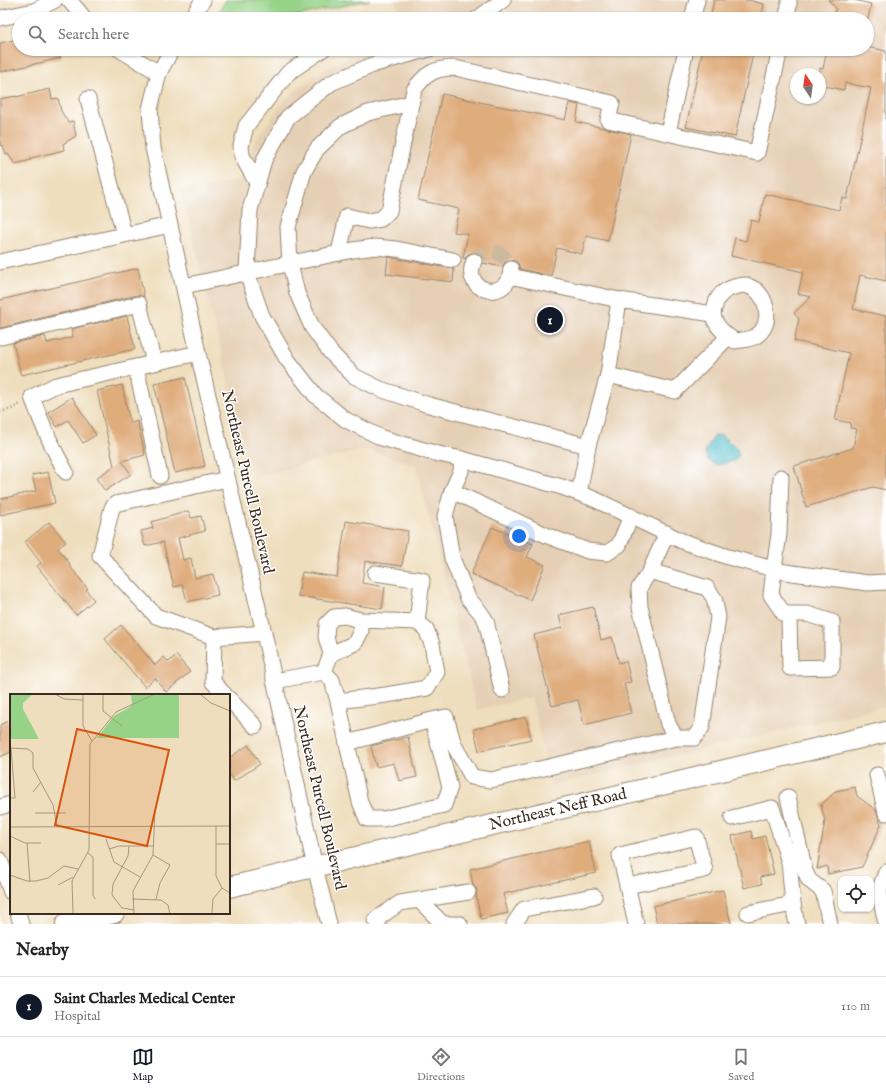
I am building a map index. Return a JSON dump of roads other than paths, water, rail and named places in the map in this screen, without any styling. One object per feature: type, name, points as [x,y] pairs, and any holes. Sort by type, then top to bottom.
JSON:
[{"type":"main road","name":"Northeast Neff Road","points":[[230,887],[886,732]]},
{"type":"main road","points":[[66,924],[110,914]]},
{"type":"street","points":[[29,12],[55,0]]},
{"type":"street","points":[[70,0],[79,12]]},
{"type":"street","points":[[195,12],[203,0]]},
{"type":"street","points":[[486,12],[503,0]]},
{"type":"street","points":[[693,12],[696,0]]},
{"type":"street","points":[[788,12],[789,0]]},
{"type":"street","points":[[0,18],[12,16]]},
{"type":"street","points":[[131,56],[159,72]]},
{"type":"street","name":"Northeast Purcell Boulevard","points":[[168,56],[159,72],[150,109],[153,148],[198,353],[264,633],[315,867],[329,924]]},
{"type":"street","points":[[257,183],[242,156],[241,146],[246,126],[288,73],[313,56]]},
{"type":"street","points":[[389,56],[375,64],[331,83],[288,117],[264,160],[250,210],[247,273],[262,316],[287,359],[315,395],[346,420],[382,438],[562,487],[594,499],[682,541],[728,557],[785,572],[868,583],[886,582]]},
{"type":"street","points":[[668,133],[684,56]]},
{"type":"street","points":[[340,253],[347,216],[369,221],[381,219],[389,211],[414,90],[421,80],[431,72],[442,68],[454,68],[612,103],[608,120],[757,153],[778,56]]},
{"type":"street","points":[[88,99],[124,234]]},
{"type":"street","points":[[412,103],[368,113],[341,126],[317,149],[304,171],[288,227],[290,264],[297,293],[312,327],[331,353],[354,376],[380,389],[429,405],[588,446]]},
{"type":"street","points":[[0,262],[170,225]]},
{"type":"street","points":[[184,286],[375,247],[396,249],[453,260]]},
{"type":"street","points":[[474,261],[471,267],[471,274],[474,282],[479,287],[486,290],[494,291],[501,288],[507,283],[510,272],[619,300],[713,314]]},
{"type":"street","points":[[746,285],[756,290],[763,298],[768,310],[766,322],[761,332],[746,340],[735,341],[728,336],[717,322],[713,314],[716,302],[723,292],[736,286],[746,285]]},
{"type":"street","points":[[579,494],[588,446],[608,375],[619,300]]},
{"type":"street","points":[[1,337],[139,304],[154,363]]},
{"type":"street","points":[[608,375],[675,390],[728,336]]},
{"type":"street","points":[[66,472],[42,426],[32,397],[56,385],[198,353]]},
{"type":"street","points":[[136,367],[160,476]]},
{"type":"street","points":[[462,459],[461,471],[452,491],[445,516],[452,558],[468,598],[486,620],[502,690]]},
{"type":"street","points":[[781,478],[780,534],[771,595],[784,614],[789,614]]},
{"type":"street","points":[[227,479],[115,504],[112,508],[100,556],[156,616],[214,637],[264,633]]},
{"type":"street","points":[[452,491],[548,536],[588,551],[607,553],[619,545],[631,516]]},
{"type":"street","points":[[668,533],[650,571],[639,588],[640,607],[668,724],[676,738]]},
{"type":"street","points":[[347,743],[446,717],[454,745],[472,777],[490,780],[676,738],[694,738],[702,727],[718,617],[714,598],[707,588],[650,571]]},
{"type":"street","points":[[375,573],[422,580],[416,622]]},
{"type":"street","points":[[324,672],[331,654],[326,637],[327,624],[334,617],[345,616],[360,620],[416,622],[426,629],[432,644],[437,672],[427,688],[338,701]]},
{"type":"street","points":[[331,654],[355,643],[361,631],[360,620]]},
{"type":"street","points":[[214,637],[213,682],[224,694]]},
{"type":"street","points":[[324,672],[332,680],[360,802],[367,819],[383,819],[444,805],[450,788],[432,720]]},
{"type":"street","points":[[274,681],[324,672]]},
{"type":"street","points":[[230,700],[255,726]]},
{"type":"street","points":[[877,775],[886,813]]},
{"type":"street","points":[[788,797],[805,872],[809,880],[823,891],[830,924]]},
{"type":"street","points":[[0,807],[10,804]]},
{"type":"street","points":[[732,818],[772,808],[789,862],[793,904],[797,924]]},
{"type":"street","points":[[627,886],[705,870],[696,837],[620,855],[627,886],[636,924]]},
{"type":"street","points":[[0,860],[10,889]]},
{"type":"street","points":[[886,872],[879,891],[886,924]]},
{"type":"street","points":[[378,924],[375,920],[400,903],[468,892]]},
{"type":"street","points":[[514,924],[524,909],[594,896]]},
{"type":"street","points":[[419,900],[443,924],[460,924]]},
{"type":"street","points":[[748,914],[793,904]]},
{"type":"street","points":[[18,914],[21,924]]},
{"type":"water","points":[[721,435],[737,449],[739,456],[734,461],[718,465],[707,459],[705,452],[714,436]]},
{"type":"tunnel","points":[[474,261],[484,253],[489,251],[495,252],[504,257],[511,269]]},
{"type":"place","name":"Saint Charles Medical Center","points":[[550,320]]}]
